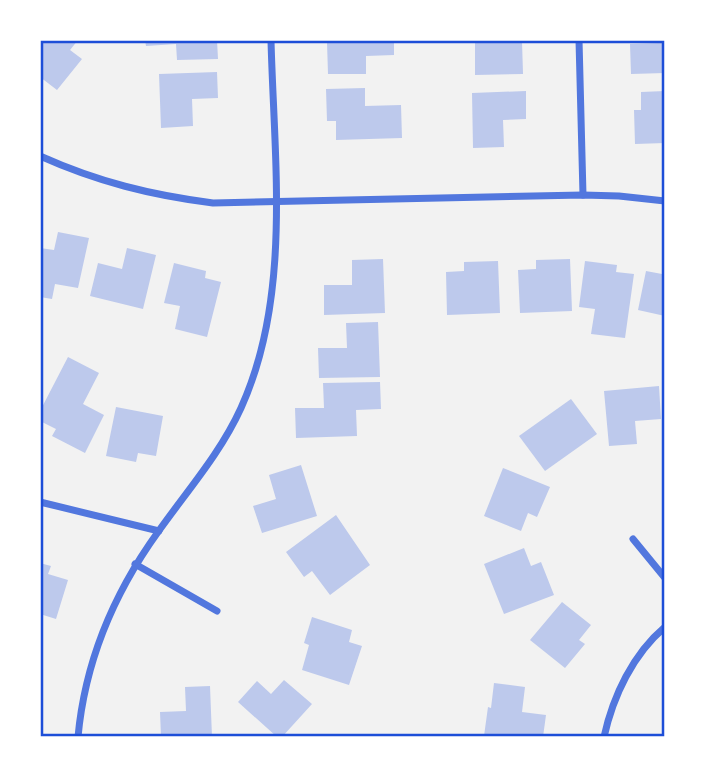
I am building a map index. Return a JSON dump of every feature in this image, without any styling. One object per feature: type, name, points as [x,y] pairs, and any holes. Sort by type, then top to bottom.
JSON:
[{"type":"street","points":[[78,737],[87,674],[105,623],[135,565],[226,438],[255,371],[271,300],[276,233],[271,40]]},
{"type":"street","points":[[579,40],[583,195]]},
{"type":"street","points":[[40,156],[113,184],[161,196],[213,203],[583,195],[665,201]]},
{"type":"street","points":[[40,502],[159,531]]},
{"type":"street","points":[[634,539],[665,578]]},
{"type":"street","points":[[135,565],[217,611]]},
{"type":"street","points":[[604,737],[619,691],[628,674],[655,635],[665,626]]},
{"type":"building","points":[[40,40],[78,40],[70,50],[82,59],[57,90],[40,77]]},
{"type":"building","points":[[145,40],[217,40],[218,59],[177,60],[176,44],[146,46]]},
{"type":"building","points":[[394,40],[394,55],[366,56],[366,74],[328,74],[327,42]]},
{"type":"building","points":[[475,40],[522,41],[523,74],[475,75]]},
{"type":"building","points":[[658,40],[665,40],[665,73],[631,74],[630,44],[658,43]]},
{"type":"building","points":[[217,72],[218,98],[192,99],[193,126],[161,128],[159,74]]},
{"type":"building","points":[[365,88],[365,106],[401,105],[402,138],[336,140],[336,121],[327,121],[326,89]]},
{"type":"building","points":[[526,91],[526,119],[503,120],[504,147],[473,148],[472,93]]},
{"type":"building","points":[[665,91],[665,143],[635,144],[634,110],[641,110],[641,92]]},
{"type":"building","points":[[58,232],[89,238],[78,288],[55,284],[52,299],[40,297],[40,248],[54,250]]},
{"type":"building","points":[[127,248],[156,255],[143,309],[90,296],[98,263],[122,269]]},
{"type":"building","points":[[383,259],[385,313],[324,315],[324,285],[352,285],[352,260]]},
{"type":"building","points":[[570,259],[572,311],[520,313],[518,270],[536,269],[536,260]]},
{"type":"building","points":[[498,261],[500,313],[447,315],[446,272],[464,271],[464,262]]},
{"type":"building","points":[[585,261],[617,265],[616,272],[634,274],[625,338],[591,334],[595,309],[579,307]]},
{"type":"building","points":[[174,263],[206,271],[205,278],[221,282],[207,337],[175,329],[180,306],[164,303]]},
{"type":"building","points":[[663,266],[665,316],[638,310],[646,271],[662,274]]},
{"type":"building","points":[[378,322],[380,377],[319,378],[318,348],[347,348],[346,323]]},
{"type":"building","points":[[68,357],[99,373],[83,404],[104,415],[85,453],[52,436],[56,429],[40,421],[40,411]]},
{"type":"building","points":[[380,382],[381,409],[356,410],[357,436],[296,438],[295,408],[324,408],[323,383]]},
{"type":"building","points":[[659,386],[661,419],[635,421],[637,444],[609,446],[604,391]]},
{"type":"building","points":[[571,399],[597,434],[545,471],[519,436]]},
{"type":"building","points":[[116,407],[163,416],[156,456],[138,453],[136,462],[106,456]]},
{"type":"building","points":[[301,465],[317,516],[262,533],[253,506],[276,499],[269,475]]},
{"type":"building","points":[[503,468],[550,487],[537,517],[528,513],[521,531],[484,516]]},
{"type":"building","points":[[336,515],[370,565],[330,595],[312,571],[304,577],[286,552]]},
{"type":"building","points":[[524,548],[531,566],[541,562],[554,595],[504,614],[484,564]]},
{"type":"building","points":[[40,563],[51,566],[48,574],[68,580],[56,619],[40,614]]},
{"type":"building","points":[[562,602],[591,625],[579,640],[585,644],[565,668],[530,640]]},
{"type":"building","points":[[312,617],[352,630],[349,642],[362,646],[349,685],[302,670],[309,645],[304,643]]},
{"type":"building","points":[[284,680],[312,704],[282,737],[277,737],[238,702],[257,681],[271,694]]},
{"type":"building","points":[[494,683],[525,687],[522,712],[546,715],[543,737],[484,736]]},
{"type":"building","points":[[210,686],[212,737],[161,737],[160,712],[186,711],[185,687]]}]
